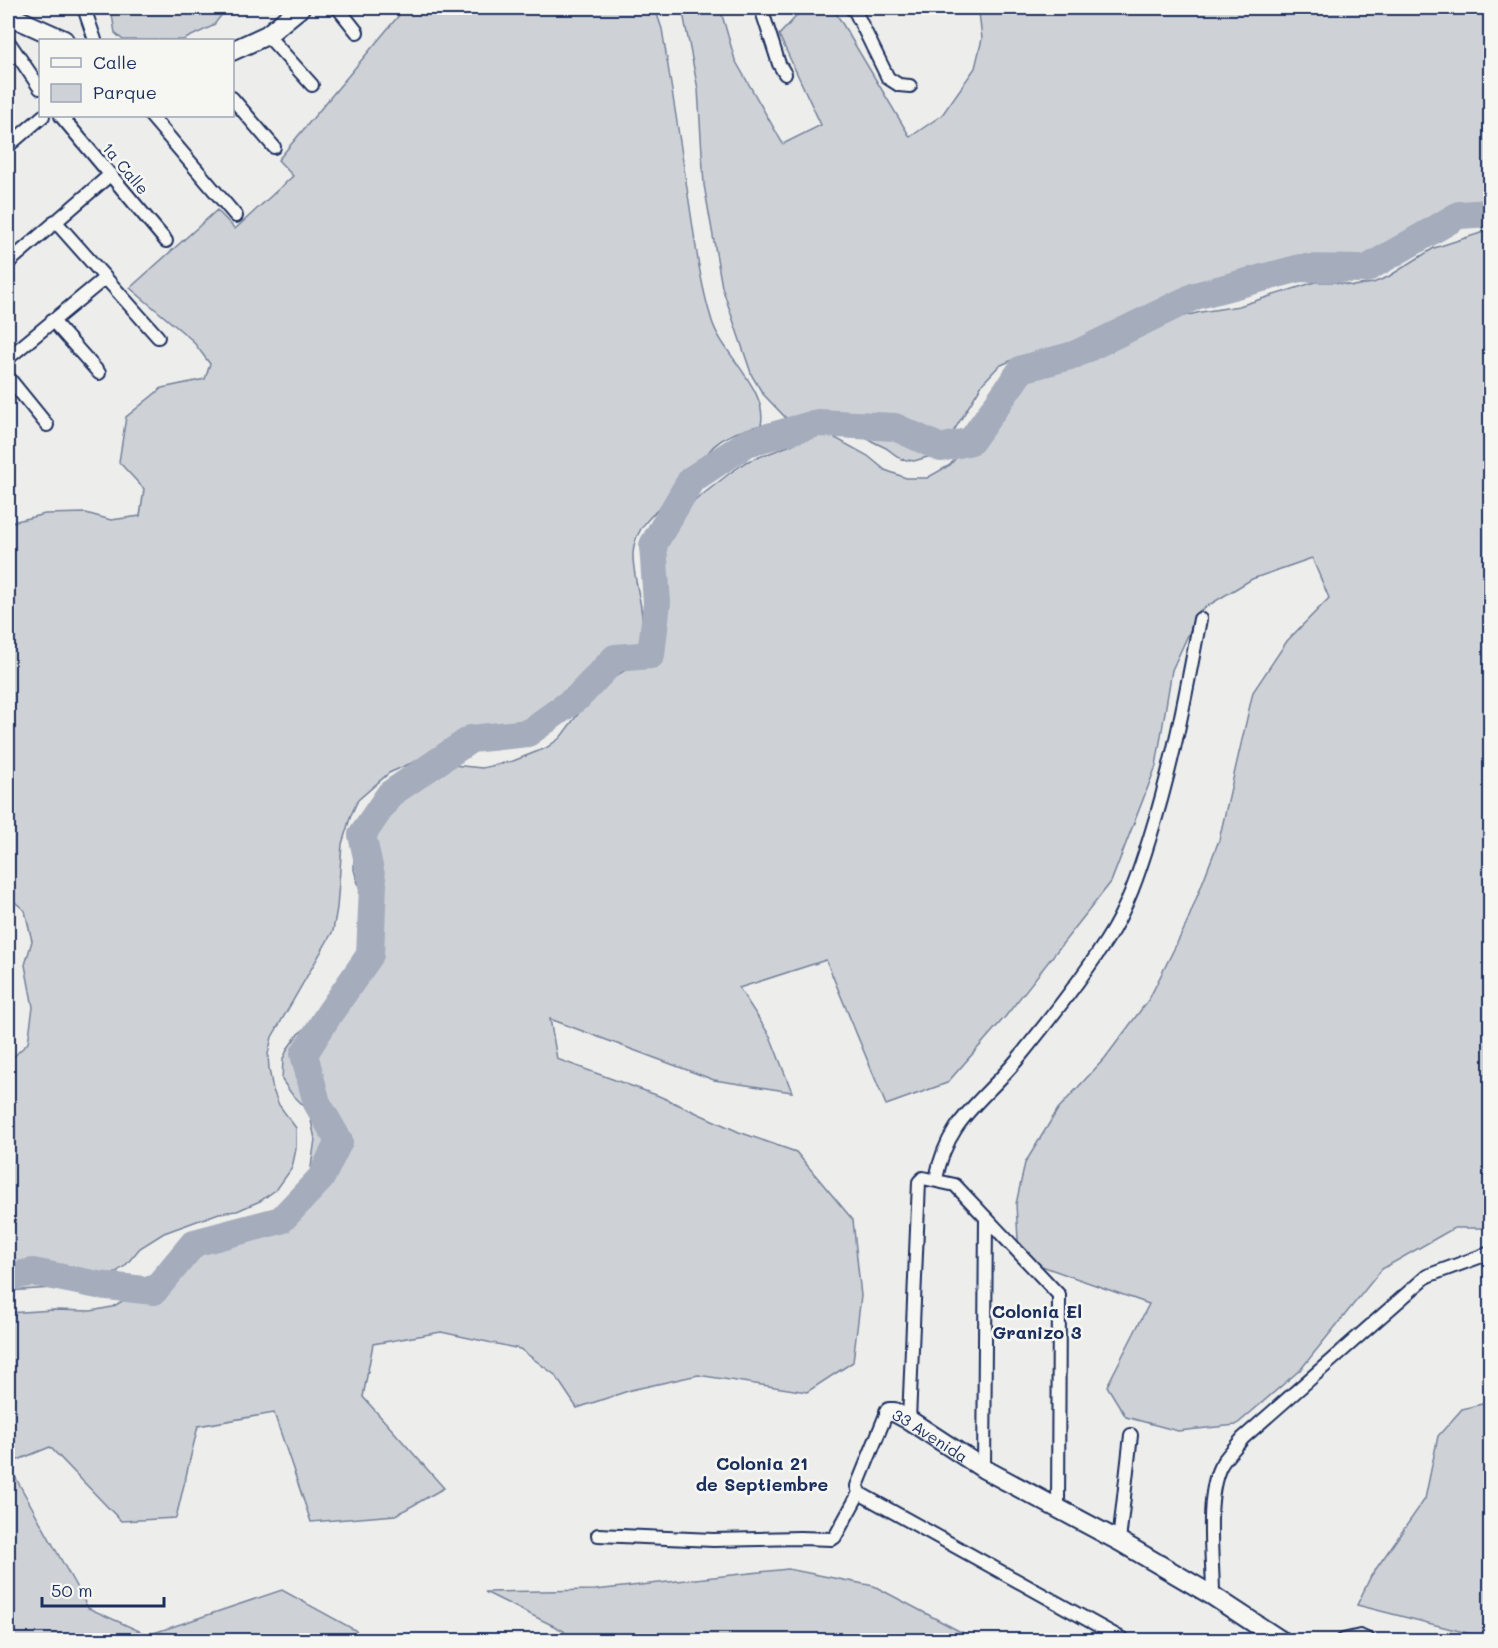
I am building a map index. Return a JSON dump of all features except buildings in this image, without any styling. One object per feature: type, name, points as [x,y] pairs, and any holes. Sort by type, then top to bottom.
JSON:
[{"type":"street","points":[[84,8],[95,39]]},
{"type":"street","points":[[234,50],[267,36],[300,8]]},
{"type":"street","points":[[338,8],[357,32]]},
{"type":"street","points":[[851,8],[855,11],[888,78],[899,85],[910,86]]},
{"type":"street","points":[[764,10],[779,64],[785,74]]},
{"type":"street","points":[[13,14],[62,39]]},
{"type":"street","points":[[267,36],[312,85]]},
{"type":"street","points":[[8,43],[39,87]]},
{"type":"street","points":[[234,100],[274,147]]},
{"type":"street","points":[[8,146],[42,117]]},
{"type":"street","name":"1a Calle","points":[[62,117],[166,241]]},
{"type":"street","points":[[152,117],[236,216]]},
{"type":"street","points":[[8,262],[111,174]]},
{"type":"street","points":[[55,221],[159,337]]},
{"type":"street","points":[[8,358],[105,278]]},
{"type":"street","points":[[52,320],[99,373]]},
{"type":"street","points":[[8,377],[47,425]]},
{"type":"street","points":[[936,1179],[943,1149],[963,1116],[1014,1063],[1070,992],[1107,940],[1134,888],[1178,739],[1200,619]]},
{"type":"street","points":[[909,1420],[919,1182],[923,1178],[936,1179],[955,1185],[1059,1295],[1058,1509]]},
{"type":"street","points":[[984,1469],[986,1218]]},
{"type":"street","points":[[1213,1596],[1212,1505],[1214,1483],[1221,1465],[1228,1456],[1243,1438],[1427,1276],[1491,1253]]},
{"type":"street","name":"33 Avenida","points":[[598,1535],[713,1540],[832,1539],[859,1493],[857,1486],[885,1417],[889,1412],[894,1412],[984,1469],[1119,1541],[1213,1596],[1280,1641]]},
{"type":"street","points":[[1119,1541],[1131,1435]]},
{"type":"street","points":[[859,1493],[1124,1641]]},
{"type":"street","points":[[1343,1641],[1360,1636],[1369,1641]]},
{"type":"green space","points":[[111,8],[227,8],[213,26],[185,39],[122,39],[115,33]]},
{"type":"green space","points":[[405,8],[655,8],[662,29],[698,259],[708,306],[717,334],[752,385],[762,412],[761,425],[734,434],[714,446],[688,482],[654,513],[640,531],[633,553],[642,620],[639,643],[607,654],[589,666],[542,729],[531,739],[501,747],[474,747],[436,752],[389,773],[358,800],[342,844],[333,931],[272,1037],[268,1054],[273,1090],[279,1105],[296,1128],[296,1149],[292,1168],[277,1189],[260,1201],[237,1211],[219,1213],[164,1233],[140,1248],[125,1266],[100,1283],[8,1291],[8,1062],[28,1043],[33,1007],[25,965],[32,941],[25,911],[8,896],[8,523],[45,514],[86,513],[111,520],[140,516],[144,489],[119,462],[126,417],[162,388],[205,379],[210,364],[192,340],[130,288],[217,210],[235,229],[293,176],[278,160]]},
{"type":"green space","points":[[682,8],[720,8],[735,60],[783,144],[821,125],[779,35],[804,8],[833,8],[910,137],[942,115],[975,68],[982,39],[979,12],[971,8],[1490,8],[1490,207],[1389,259],[1374,261],[1355,257],[1259,275],[1136,316],[1056,348],[1015,359],[999,366],[983,383],[947,442],[931,456],[914,461],[901,459],[886,448],[855,433],[786,418],[763,394],[752,376],[722,287],[704,185],[698,89]]},
{"type":"green space","points":[[1490,230],[1490,1228],[1454,1228],[1382,1269],[1301,1369],[1236,1425],[1178,1431],[1126,1417],[1107,1386],[1149,1304],[1019,1258],[1016,1204],[1025,1163],[1058,1109],[1105,1058],[1149,999],[1186,925],[1219,840],[1253,692],[1287,641],[1329,598],[1312,558],[1252,579],[1199,611],[1172,670],[1156,766],[1111,882],[1005,1017],[947,1083],[886,1105],[826,960],[739,988],[770,1036],[792,1092],[714,1080],[550,1019],[557,1059],[659,1096],[739,1132],[796,1152],[853,1220],[861,1296],[853,1362],[807,1392],[698,1375],[631,1390],[577,1408],[555,1375],[520,1349],[441,1332],[373,1344],[363,1397],[444,1488],[396,1515],[311,1522],[274,1413],[198,1426],[176,1518],[121,1521],[50,1447],[8,1464],[8,1313],[53,1310],[91,1311],[112,1307],[130,1297],[174,1260],[191,1252],[252,1241],[291,1218],[303,1197],[310,1174],[315,1139],[309,1111],[282,1080],[283,1059],[298,1034],[344,998],[362,980],[368,948],[367,924],[354,870],[354,855],[361,841],[365,818],[398,784],[425,768],[443,764],[482,768],[513,761],[546,748],[560,738],[587,702],[609,680],[627,669],[646,662],[653,656],[655,642],[651,569],[654,554],[674,517],[746,462],[791,445],[811,434],[830,435],[868,456],[885,470],[906,478],[927,478],[950,465],[969,442],[988,398],[1027,373],[1092,352],[1172,319],[1239,306],[1315,282],[1334,282],[1353,286],[1373,283],[1388,277],[1434,248]]},
{"type":"green space","points":[[1490,1402],[1490,1636],[1475,1635],[1357,1605],[1371,1576],[1425,1499],[1438,1436],[1462,1409]]},
{"type":"green space","points":[[8,1464],[88,1608],[148,1635],[282,1590],[355,1630],[364,1640],[8,1640]]},
{"type":"green space","points":[[788,1569],[874,1586],[976,1640],[566,1640],[564,1631],[485,1592],[595,1590]]},
{"type":"waterway","points":[[8,1277],[33,1272],[98,1285],[154,1291],[194,1243],[281,1220],[321,1178],[339,1141],[317,1103],[304,1054],[370,955],[373,884],[362,835],[390,794],[471,739],[528,733],[578,697],[615,658],[651,655],[657,603],[653,545],[691,480],[747,443],[818,423],[895,427],[941,448],[971,441],[1022,369],[1074,355],[1195,296],[1300,268],[1366,269],[1459,215],[1490,213]]},
{"type":"district","name":"Colonia El Granizo 3","points":[[1037,1321]]},
{"type":"district","name":"Colonia 21 de Septiembre","points":[[762,1473]]}]
